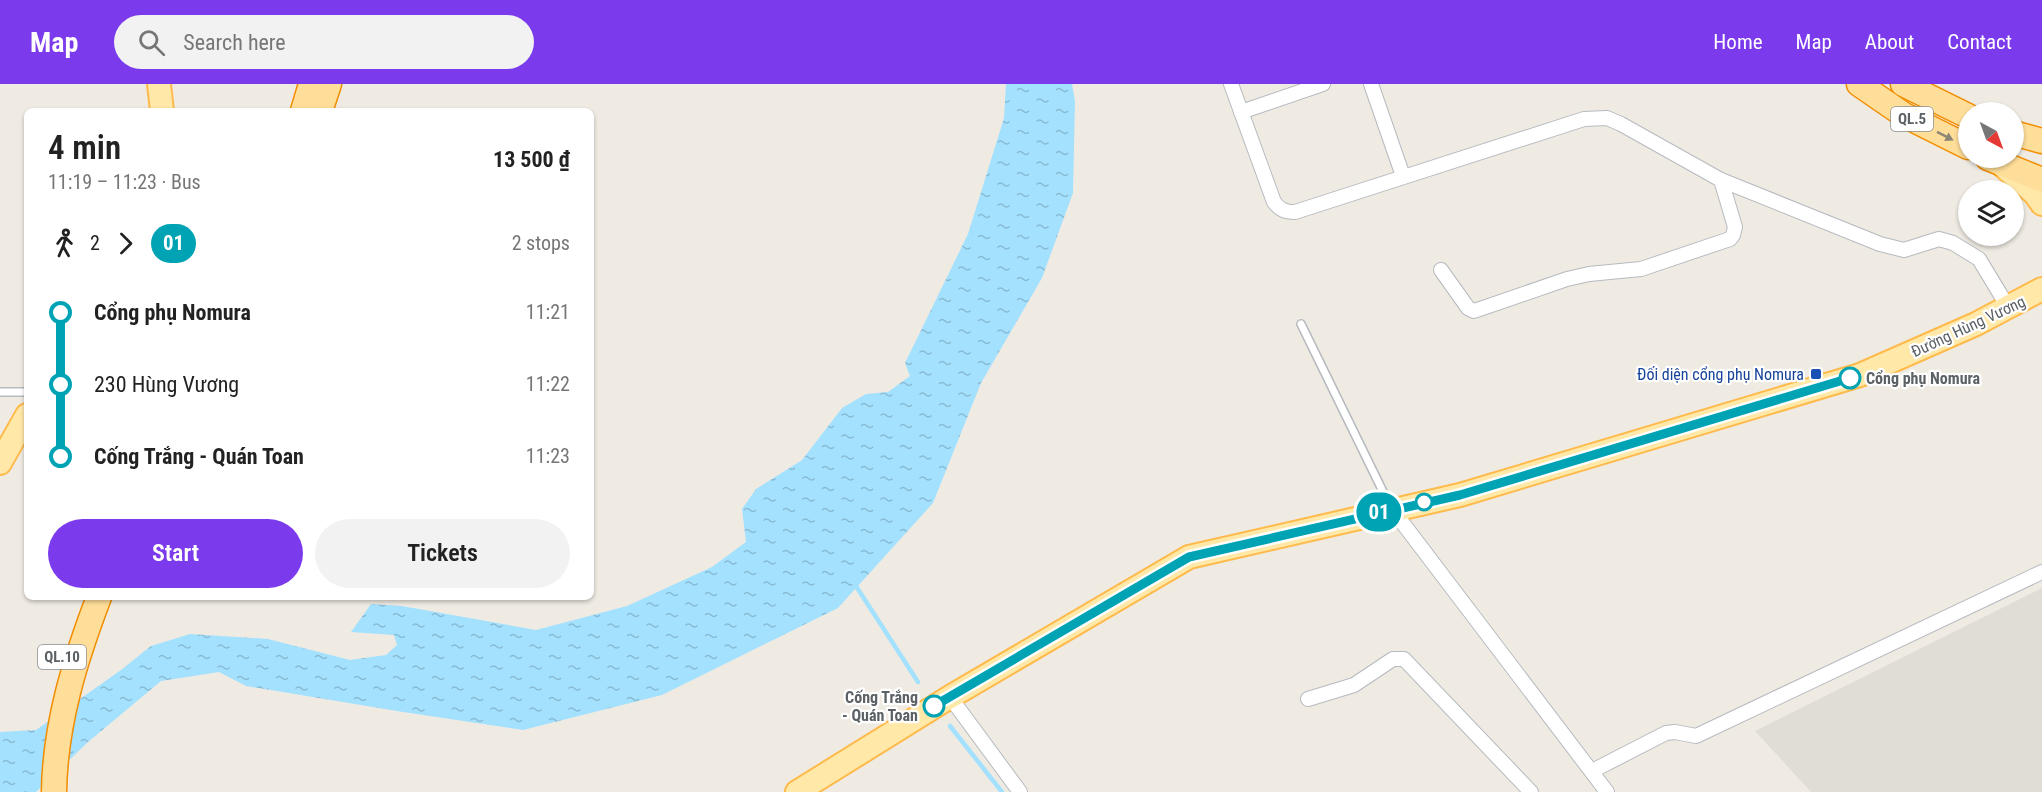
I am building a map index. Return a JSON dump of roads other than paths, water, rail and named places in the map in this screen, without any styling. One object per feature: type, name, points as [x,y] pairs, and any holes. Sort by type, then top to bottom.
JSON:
[{"type":"highway","points":[[304,108],[312,84]]},
{"type":"highway","points":[[321,108],[329,84]]},
{"type":"highway","name":"QL.5","points":[[1859,84],[1904,115],[1958,142]]},
{"type":"highway","name":"QL.5","points":[[1902,84],[1958,111]]},
{"type":"highway","points":[[2024,136],[2042,141]]},
{"type":"highway","points":[[2012,168],[2042,180]]},
{"type":"highway","name":"QL.10","points":[[48,789],[54,714],[67,640],[82,600]]},
{"type":"highway","name":"QL.10","points":[[54,714],[98,600]]},
{"type":"main road","points":[[159,84],[162,108]]},
{"type":"main road","points":[[2003,168],[2035,194],[2042,204]]},
{"type":"main road","name":"Đường Hùng Vương","points":[[797,792],[950,697],[1189,557],[1460,495],[1860,375],[1976,324],[2039,290]]},
{"type":"main road","points":[[0,463],[24,421]]},
{"type":"street","points":[[1231,84],[1274,202],[1286,212],[1295,212],[1584,118],[1606,118],[1621,124],[1721,180],[1891,248],[1904,250],[1939,239],[1953,243],[1979,259],[2008,307]]},
{"type":"street","points":[[1241,112],[1323,84]]},
{"type":"street","points":[[1371,84],[1403,176]]},
{"type":"street","points":[[1441,270],[1468,308],[1474,311],[1567,279],[1656,266],[1733,235],[1735,227],[1721,180]]},
{"type":"street","points":[[1392,510],[1607,792]]},
{"type":"street","points":[[1592,771],[1670,732],[1696,736],[2042,572]]},
{"type":"street","points":[[1308,699],[1354,685],[1393,659],[1404,659],[1531,792]]},
{"type":"street","points":[[950,697],[1020,792]]},
{"type":"lane","points":[[1301,324],[1392,510]]},
{"type":"lane","points":[[0,392],[24,392]]},
{"type":"water","points":[[1006,84],[1072,84],[1075,101],[1073,193],[1042,278],[981,383],[933,503],[838,608],[662,695],[523,730],[246,686],[219,672],[161,681],[88,742],[36,792],[0,792],[0,732],[36,730],[151,646],[190,634],[268,639],[350,660],[386,655],[397,645],[394,635],[351,632],[371,604],[402,606],[536,630],[627,606],[712,567],[746,542],[742,509],[756,489],[802,460],[842,408],[866,394],[888,392],[910,376],[905,363],[968,234],[1004,118]]},
{"type":"waterway","points":[[854,583],[918,682]]},
{"type":"waterway","points":[[950,726],[1002,792]]},
{"type":"place","name":"Đối diện cổng phụ Nomura","points":[[1816,374]]},
{"type":"place","name":"Cổng phụ Nomura","points":[[1850,378]]},
{"type":"place","name":"Cống Trắng - Quán Toan","points":[[934,706]]}]
